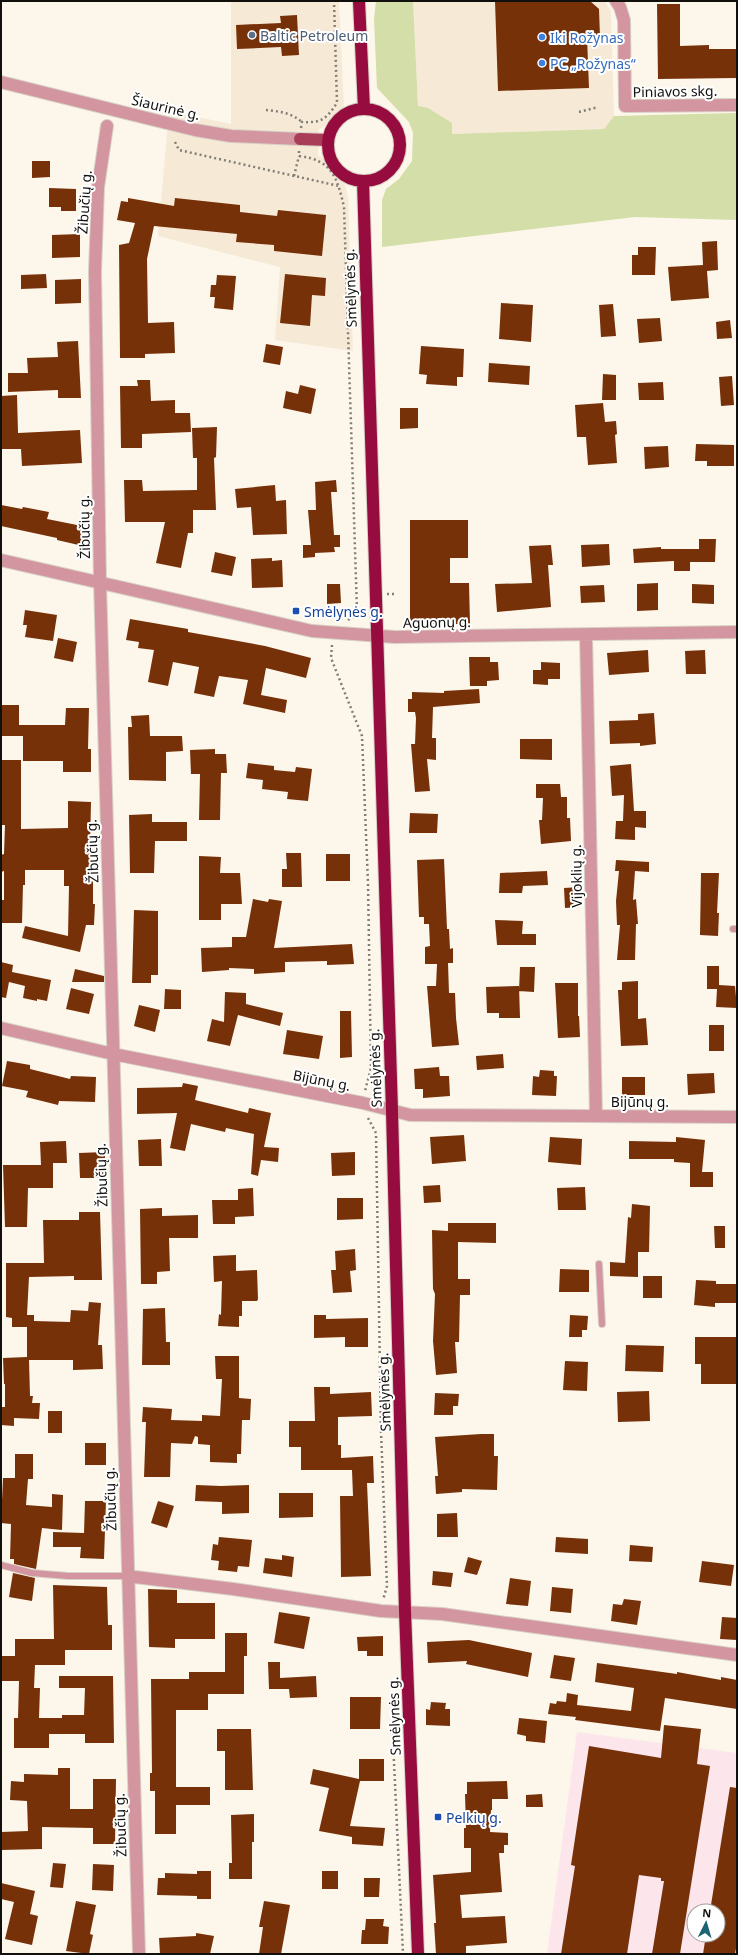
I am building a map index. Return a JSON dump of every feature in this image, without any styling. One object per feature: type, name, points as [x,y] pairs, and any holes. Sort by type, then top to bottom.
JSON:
[{"type":"highway","points":[[359,1],[364,109]]},
{"type":"highway","points":[[364,109],[380,113],[393,124],[399,140],[399,149],[393,166],[387,172],[372,180],[363,181],[344,175],[336,168],[331,160],[328,150],[328,140],[334,124],[340,118],[355,110],[364,109]]},
{"type":"highway","name":"Smėlynės g.","points":[[363,181],[376,637],[392,1111],[405,1611],[418,1954]]},
{"type":"main road","name":"Šiaurinė g.","points":[[300,139],[328,140]]},
{"type":"street","name":"Piniavos skg.","points":[[616,1],[620,7],[624,20],[625,106],[737,106]]},
{"type":"street","name":"Šiaurinė g.","points":[[1,82],[195,130],[231,136],[300,139]]},
{"type":"street","name":"Žibučių g.","points":[[107,126],[98,187],[95,272],[100,582],[127,1576],[139,1954]]},
{"type":"street","name":"Aguonų g.","points":[[1,560],[312,631],[332,634],[376,637],[737,632]]},
{"type":"street","name":"Vijoklių g.","points":[[586,635],[596,1116]]},
{"type":"street","name":"Bijūnų g.","points":[[1,1028],[113,1054],[363,1103],[410,1115],[737,1117]]},
{"type":"street","points":[[127,1576],[233,1589],[381,1611],[442,1614],[737,1655]]},
{"type":"lane","points":[[599,1264],[602,1324]]},
{"type":"lane","points":[[1,1565],[32,1573],[68,1576],[127,1576]]},
{"type":"path","points":[[266,110],[279,111],[298,118],[302,122],[321,121],[327,117],[338,104],[334,1]]},
{"type":"path","points":[[580,112],[598,107]]},
{"type":"path","points":[[294,176],[299,156],[302,122]]},
{"type":"path","points":[[175,142],[179,150],[339,186]]},
{"type":"path","points":[[299,156],[313,158],[323,163],[339,186],[344,207],[358,611],[348,620],[337,622],[332,634],[331,658],[362,736],[364,759],[371,1068],[363,1103],[368,1118],[376,1133],[381,1431],[387,1586],[381,1611]]},
{"type":"path","points":[[394,1706],[393,1741],[403,1954]]},
{"type":"shaded area","points":[[231,1],[339,1],[344,110],[327,125],[319,129],[318,155],[329,163],[339,174],[345,184],[348,197],[353,351],[275,340],[280,267],[158,236],[169,111],[231,124]]},
{"type":"shaded area","points":[[413,1],[605,1],[611,12],[614,116],[604,129],[452,134],[418,106]]},
{"type":"shaded area","points":[[577,1732],[737,1753],[737,1954],[547,1954]]},
{"type":"green space","points":[[376,1],[413,1],[418,106],[428,108],[452,123],[452,134],[604,129],[614,116],[737,113],[737,220],[635,217],[382,247],[382,200],[386,189],[399,179],[412,161],[413,133],[409,122],[377,88],[374,19]]},
{"type":"building","name":"PC „Rožynas“","points":[[495,1],[590,1],[599,9],[600,37],[587,37],[589,88],[498,91]]},
{"type":"building","points":[[657,4],[680,4],[680,46],[709,45],[709,49],[737,49],[737,78],[658,79]]},
{"type":"building","points":[[297,15],[299,55],[282,56],[281,47],[237,49],[236,25],[281,23],[280,16]]},
{"type":"building","points":[[32,161],[50,161],[50,177],[32,178]]},
{"type":"building","points":[[49,188],[76,189],[76,211],[61,211],[61,207],[49,207]]},
{"type":"building","points":[[128,198],[174,206],[175,198],[240,205],[240,212],[277,216],[278,210],[326,215],[322,256],[274,251],[274,245],[236,242],[237,234],[154,226],[147,259],[148,323],[174,322],[175,353],[145,354],[145,358],[120,358],[119,245],[129,243],[135,223],[117,220],[121,201],[128,202]]},
{"type":"building","points":[[80,234],[80,257],[52,258],[52,235]]},
{"type":"building","points":[[717,241],[718,270],[707,271],[709,298],[671,301],[668,267],[703,265],[702,242]]},
{"type":"building","points":[[638,247],[656,247],[655,275],[632,275],[632,255],[638,255]]},
{"type":"building","points":[[46,274],[47,288],[21,289],[21,275]]},
{"type":"building","points":[[285,274],[326,278],[325,296],[312,295],[310,326],[280,323]]},
{"type":"building","points":[[217,275],[236,276],[233,310],[214,308],[215,297],[210,297],[211,285],[216,285]]},
{"type":"building","points":[[81,279],[81,303],[55,304],[55,280]]},
{"type":"building","points":[[501,303],[533,305],[531,342],[499,339]]},
{"type":"building","points":[[613,304],[616,336],[601,337],[599,305]]},
{"type":"building","points":[[660,318],[662,341],[639,343],[637,319]]},
{"type":"building","points":[[730,320],[732,338],[717,339],[716,322]]},
{"type":"building","points":[[78,341],[81,398],[58,398],[58,390],[8,392],[8,373],[28,373],[27,358],[58,357],[57,342]]},
{"type":"building","points":[[266,344],[283,347],[280,365],[263,362]]},
{"type":"building","points":[[421,346],[464,349],[463,377],[457,377],[457,386],[426,384],[427,375],[419,374]]},
{"type":"building","points":[[489,363],[530,366],[529,385],[488,382]]},
{"type":"building","points":[[603,374],[616,375],[616,400],[602,400]]},
{"type":"building","points":[[732,376],[734,405],[721,406],[719,377]]},
{"type":"building","points":[[137,380],[150,380],[151,401],[175,400],[175,413],[190,413],[191,432],[142,434],[142,448],[121,448],[120,386],[138,386]]},
{"type":"building","points":[[663,382],[664,400],[639,400],[638,383]]},
{"type":"building","points":[[300,385],[316,389],[311,414],[283,408],[286,391],[298,394]]},
{"type":"building","points":[[17,395],[18,433],[80,430],[82,463],[22,466],[21,449],[1,449],[1,396]]},
{"type":"building","points":[[603,403],[605,422],[616,421],[617,434],[615,435],[617,463],[588,465],[586,437],[577,437],[575,405]]},
{"type":"building","points":[[400,408],[418,408],[418,428],[400,429]]},
{"type":"building","points":[[217,427],[216,457],[214,458],[216,510],[193,510],[193,533],[188,533],[181,568],[156,563],[165,522],[125,522],[124,480],[142,480],[143,491],[197,490],[197,458],[193,458],[192,428]]},
{"type":"building","points":[[696,444],[734,445],[734,466],[707,466],[707,461],[695,461]]},
{"type":"building","points":[[668,446],[669,467],[645,469],[644,447]]},
{"type":"building","points":[[336,480],[337,492],[331,492],[334,535],[340,535],[340,547],[334,547],[335,552],[315,553],[315,557],[303,558],[303,545],[311,545],[308,510],[316,510],[315,482]]},
{"type":"building","points":[[275,485],[276,501],[286,500],[287,534],[253,535],[251,507],[237,508],[235,489]]},
{"type":"building","points":[[1,505],[49,512],[47,519],[87,527],[83,546],[57,540],[57,538],[1,526]]},
{"type":"building","points":[[410,520],[468,520],[468,558],[450,558],[450,583],[469,583],[470,624],[410,624]]},
{"type":"building","points":[[699,539],[716,539],[715,562],[690,562],[690,571],[674,571],[674,561],[634,563],[633,549],[661,547],[661,549],[699,549]]},
{"type":"building","points":[[609,544],[610,565],[582,567],[581,545]]},
{"type":"building","points":[[551,545],[553,565],[548,565],[551,607],[497,612],[495,584],[532,583],[529,546]]},
{"type":"building","points":[[215,552],[236,557],[232,576],[211,572]]},
{"type":"building","points":[[272,558],[272,561],[282,560],[283,587],[252,588],[251,559]]},
{"type":"building","points":[[658,583],[658,610],[637,611],[637,584]]},
{"type":"building","points":[[327,584],[340,584],[341,603],[327,604]]},
{"type":"building","points":[[692,584],[714,585],[714,604],[692,603]]},
{"type":"building","points":[[604,585],[605,602],[581,603],[580,586]]},
{"type":"building","points":[[25,610],[57,615],[53,641],[25,637],[27,625],[23,625]]},
{"type":"building","points":[[130,619],[188,629],[188,632],[265,646],[311,658],[306,678],[266,668],[261,695],[287,700],[285,713],[243,704],[248,680],[219,676],[214,697],[194,693],[199,667],[173,662],[168,686],[148,682],[154,650],[138,648],[139,642],[126,640]]},
{"type":"building","points":[[58,638],[77,642],[73,662],[54,658]]},
{"type":"building","points":[[648,650],[649,672],[609,675],[607,653]]},
{"type":"building","points":[[705,650],[706,674],[686,674],[685,651]]},
{"type":"building","points":[[469,657],[490,657],[490,662],[498,662],[499,680],[487,681],[487,686],[470,686]]},
{"type":"building","points":[[541,662],[560,663],[560,679],[548,679],[548,685],[533,684],[533,670],[541,670]]},
{"type":"building","points":[[479,689],[480,703],[433,707],[432,738],[436,738],[436,760],[427,759],[430,791],[415,792],[411,744],[415,744],[416,718],[415,712],[408,712],[408,699],[412,699],[412,692],[444,693],[444,691]]},
{"type":"building","points":[[1,705],[19,705],[19,725],[65,725],[66,708],[89,708],[88,749],[91,749],[91,772],[63,772],[63,761],[23,761],[23,736],[1,736]]},
{"type":"building","points":[[654,713],[656,744],[640,746],[640,743],[610,744],[609,721],[638,720],[638,714]]},
{"type":"building","points":[[149,715],[150,736],[182,736],[183,751],[166,752],[166,781],[129,780],[128,727],[132,727],[131,716]]},
{"type":"building","points":[[520,739],[552,739],[552,760],[520,759]]},
{"type":"building","points":[[215,749],[215,754],[226,754],[227,773],[221,773],[220,820],[199,820],[200,774],[191,774],[190,750]]},
{"type":"building","points":[[1,760],[21,760],[21,829],[68,828],[68,801],[91,802],[90,847],[93,847],[93,904],[95,904],[94,925],[86,925],[80,952],[22,938],[25,926],[68,936],[69,886],[64,886],[64,870],[25,870],[22,923],[1,923],[1,900],[4,900],[4,871],[1,872],[1,855],[4,854],[5,825],[1,825]]},
{"type":"building","points":[[248,763],[274,766],[274,770],[295,772],[296,767],[312,769],[308,801],[287,799],[288,792],[262,789],[263,780],[246,778]]},
{"type":"building","points":[[631,764],[634,811],[646,811],[646,828],[635,827],[635,840],[615,839],[616,821],[623,821],[624,795],[612,796],[610,766]]},
{"type":"building","points":[[536,784],[560,784],[561,797],[567,797],[567,818],[570,818],[571,841],[541,844],[539,820],[542,820],[543,798],[536,798]]},
{"type":"building","points":[[410,813],[438,814],[437,833],[409,833]]},
{"type":"building","points":[[152,814],[152,822],[187,822],[187,841],[155,841],[154,873],[130,873],[129,815]]},
{"type":"building","points":[[286,853],[301,853],[302,887],[282,887],[282,869],[287,869]]},
{"type":"building","points":[[326,854],[350,854],[350,881],[326,881]]},
{"type":"building","points":[[199,856],[221,857],[220,873],[240,873],[242,904],[221,904],[221,920],[199,920]]},
{"type":"building","points":[[444,859],[447,929],[449,929],[450,949],[453,948],[453,963],[448,963],[449,993],[455,993],[459,1045],[432,1047],[427,986],[436,986],[437,964],[425,964],[425,947],[430,946],[429,924],[424,924],[424,917],[419,917],[417,860]]},
{"type":"building","points":[[616,860],[649,862],[649,872],[635,871],[633,900],[636,899],[638,924],[636,924],[635,960],[617,960],[620,925],[617,925],[616,901],[619,871],[615,871]]},
{"type":"building","points":[[547,871],[548,885],[523,886],[522,893],[499,893],[500,873]]},
{"type":"building","points":[[701,873],[719,873],[717,913],[719,913],[718,936],[700,935]]},
{"type":"building","points":[[579,887],[580,907],[565,908],[564,888]]},
{"type":"building","points":[[253,899],[268,902],[269,899],[282,901],[274,948],[352,944],[354,964],[327,965],[327,961],[285,962],[285,972],[254,974],[254,969],[229,968],[229,970],[202,972],[201,948],[232,947],[232,937],[246,937]]},
{"type":"building","points":[[134,910],[158,911],[158,975],[151,975],[151,983],[132,983]]},
{"type":"building","points":[[495,920],[523,921],[522,934],[536,934],[536,945],[497,945]]},
{"type":"building","points":[[1,962],[13,965],[12,972],[51,980],[47,1001],[37,999],[37,1001],[23,998],[25,986],[9,982],[6,998],[1,997]]},
{"type":"building","points":[[707,966],[719,966],[719,985],[735,986],[737,1008],[716,1007],[717,989],[707,989]]},
{"type":"building","points":[[520,967],[535,967],[534,992],[519,991]]},
{"type":"building","points":[[75,969],[104,976],[104,982],[72,982]]},
{"type":"building","points":[[638,981],[638,1019],[646,1018],[648,1045],[621,1046],[618,990],[622,990],[622,982]]},
{"type":"building","points":[[555,983],[578,983],[578,1016],[580,1037],[558,1038]]},
{"type":"building","points":[[519,986],[520,1018],[499,1018],[499,1013],[487,1013],[486,987]]},
{"type":"building","points":[[71,988],[94,994],[89,1014],[66,1009]]},
{"type":"building","points":[[165,989],[181,990],[181,1009],[164,1009]]},
{"type":"building","points":[[225,992],[246,993],[246,1004],[283,1013],[280,1026],[238,1015],[230,1046],[207,1041],[212,1019],[224,1022]]},
{"type":"building","points":[[139,1005],[160,1010],[155,1032],[134,1026]]},
{"type":"building","points":[[340,1011],[351,1011],[352,1057],[340,1058]]},
{"type":"building","points":[[709,1025],[724,1025],[724,1051],[709,1051]]},
{"type":"building","points":[[287,1030],[323,1036],[319,1059],[283,1054]]},
{"type":"building","points":[[503,1054],[504,1068],[477,1070],[476,1056]]},
{"type":"building","points":[[7,1061],[30,1065],[30,1069],[70,1079],[71,1076],[96,1077],[95,1102],[59,1101],[58,1105],[26,1097],[28,1091],[2,1086]]},
{"type":"building","points":[[439,1067],[440,1076],[449,1076],[450,1096],[423,1098],[423,1089],[415,1089],[414,1069]]},
{"type":"building","points":[[540,1070],[554,1071],[554,1076],[557,1076],[556,1096],[532,1095],[533,1076],[539,1077]]},
{"type":"building","points":[[714,1073],[715,1093],[688,1095],[687,1074]]},
{"type":"building","points":[[622,1077],[645,1077],[645,1095],[622,1095]]},
{"type":"building","points":[[183,1083],[198,1086],[195,1100],[248,1113],[249,1108],[271,1113],[264,1147],[279,1148],[278,1162],[261,1160],[258,1176],[251,1174],[254,1134],[226,1128],[225,1132],[191,1124],[185,1151],[170,1148],[177,1113],[137,1114],[137,1088],[182,1087]]},
{"type":"building","points":[[464,1135],[466,1161],[432,1164],[430,1137]]},
{"type":"building","points":[[550,1137],[582,1139],[581,1165],[548,1162]]},
{"type":"building","points":[[676,1137],[705,1140],[702,1172],[713,1172],[713,1187],[690,1187],[690,1163],[674,1162],[674,1159],[629,1159],[629,1141],[676,1142]]},
{"type":"building","points":[[161,1139],[162,1166],[139,1166],[138,1140]]},
{"type":"building","points":[[66,1141],[67,1163],[53,1163],[53,1188],[28,1188],[27,1227],[5,1227],[3,1165],[41,1165],[40,1142]]},
{"type":"building","points":[[105,1152],[105,1178],[80,1178],[79,1153]]},
{"type":"building","points":[[355,1152],[355,1175],[332,1176],[331,1153]]},
{"type":"building","points":[[440,1185],[441,1202],[424,1203],[423,1186]]},
{"type":"building","points":[[585,1187],[586,1210],[558,1210],[557,1188]]},
{"type":"building","points":[[253,1188],[254,1216],[235,1217],[235,1224],[213,1224],[212,1200],[238,1200],[238,1189]]},
{"type":"building","points":[[337,1198],[363,1198],[363,1219],[337,1220]]},
{"type":"building","points":[[632,1204],[650,1206],[649,1252],[638,1252],[638,1277],[610,1276],[610,1262],[625,1263],[628,1217],[631,1218]]},
{"type":"building","points":[[162,1208],[162,1216],[198,1215],[198,1238],[169,1238],[170,1271],[157,1272],[157,1284],[141,1284],[140,1209]]},
{"type":"building","points":[[79,1212],[100,1212],[102,1280],[74,1280],[74,1276],[29,1277],[27,1315],[34,1315],[34,1321],[70,1322],[71,1310],[88,1311],[89,1302],[101,1303],[98,1345],[102,1345],[103,1369],[73,1370],[73,1360],[29,1360],[30,1396],[33,1396],[32,1403],[40,1403],[39,1419],[14,1418],[14,1426],[1,1425],[2,1407],[5,1407],[3,1358],[27,1357],[27,1327],[12,1327],[12,1318],[6,1317],[6,1263],[44,1263],[43,1220],[79,1220]]},
{"type":"building","points":[[448,1223],[496,1223],[496,1243],[458,1242],[458,1279],[470,1279],[470,1295],[460,1295],[459,1342],[455,1342],[457,1373],[436,1375],[433,1341],[435,1294],[433,1289],[432,1230],[448,1231]]},
{"type":"building","points":[[714,1226],[725,1226],[725,1248],[715,1248]]},
{"type":"building","points":[[355,1249],[356,1270],[350,1271],[352,1292],[333,1293],[331,1270],[336,1270],[335,1251]]},
{"type":"building","points":[[236,1255],[236,1271],[257,1270],[258,1299],[257,1301],[242,1301],[242,1316],[239,1316],[239,1327],[218,1326],[219,1314],[221,1315],[222,1281],[214,1282],[213,1256]]},
{"type":"building","points":[[560,1269],[589,1270],[589,1292],[559,1292]]},
{"type":"building","points":[[643,1276],[662,1276],[662,1298],[643,1298]]},
{"type":"building","points":[[696,1280],[716,1281],[716,1284],[737,1284],[737,1303],[715,1303],[715,1307],[694,1305]]},
{"type":"building","points":[[165,1308],[166,1342],[170,1342],[170,1365],[142,1365],[143,1309]]},
{"type":"building","points":[[314,1315],[326,1315],[326,1319],[368,1318],[368,1347],[345,1347],[345,1337],[314,1338]]},
{"type":"building","points":[[570,1315],[588,1316],[587,1330],[582,1330],[582,1337],[569,1337]]},
{"type":"building","points":[[695,1337],[737,1337],[737,1384],[701,1384],[701,1364],[695,1364]]},
{"type":"building","points":[[626,1345],[664,1346],[663,1372],[625,1371]]},
{"type":"building","points":[[215,1356],[239,1356],[239,1398],[251,1399],[250,1420],[242,1420],[241,1454],[237,1454],[237,1463],[210,1462],[210,1445],[198,1444],[198,1437],[195,1436],[192,1444],[171,1443],[170,1477],[144,1477],[146,1422],[142,1422],[143,1407],[172,1409],[171,1420],[202,1421],[202,1415],[220,1416],[222,1379],[216,1379]]},
{"type":"building","points":[[565,1361],[588,1362],[587,1391],[563,1390]]},
{"type":"building","points":[[314,1387],[330,1387],[330,1394],[371,1392],[372,1416],[338,1417],[338,1445],[341,1445],[341,1458],[373,1456],[374,1483],[367,1483],[371,1576],[341,1577],[340,1496],[353,1496],[352,1470],[301,1470],[301,1447],[289,1447],[289,1421],[315,1421]]},
{"type":"building","points":[[649,1391],[650,1421],[618,1422],[617,1392]]},
{"type":"building","points":[[435,1393],[459,1394],[458,1406],[453,1406],[453,1415],[434,1415]]},
{"type":"building","points":[[48,1411],[62,1411],[62,1433],[48,1433]]},
{"type":"building","points":[[494,1434],[494,1456],[498,1456],[497,1490],[462,1489],[462,1492],[436,1494],[435,1476],[438,1476],[435,1437]]},
{"type":"building","points":[[85,1443],[106,1443],[106,1465],[85,1465]]},
{"type":"building","points":[[15,1454],[33,1454],[33,1479],[28,1479],[26,1505],[52,1507],[52,1494],[63,1495],[62,1530],[42,1528],[36,1569],[14,1564],[14,1559],[10,1559],[11,1524],[1,1523],[3,1478],[15,1478]]},
{"type":"building","points":[[196,1485],[249,1485],[249,1513],[222,1514],[222,1502],[195,1501]]},
{"type":"building","points":[[279,1493],[313,1493],[313,1517],[279,1518]]},
{"type":"building","points":[[85,1501],[106,1501],[104,1559],[80,1558],[81,1547],[53,1547],[53,1532],[84,1533]]},
{"type":"building","points":[[158,1501],[174,1506],[167,1528],[151,1523]]},
{"type":"building","points":[[457,1513],[458,1537],[437,1537],[437,1514]]},
{"type":"building","points":[[219,1537],[252,1540],[249,1567],[238,1566],[237,1572],[218,1570],[219,1561],[211,1560],[213,1544],[218,1545]]},
{"type":"building","points":[[556,1537],[588,1539],[588,1554],[555,1552]]},
{"type":"building","points":[[630,1545],[653,1547],[652,1562],[629,1561]]},
{"type":"building","points":[[282,1555],[294,1557],[292,1577],[263,1573],[265,1558],[282,1560]]},
{"type":"building","points":[[468,1557],[482,1561],[477,1575],[464,1572]]},
{"type":"building","points":[[702,1561],[734,1565],[731,1586],[699,1582]]},
{"type":"building","points":[[433,1571],[453,1573],[451,1587],[432,1585]]},
{"type":"building","points":[[13,1573],[35,1578],[32,1601],[9,1597]]},
{"type":"building","points":[[510,1578],[531,1581],[528,1606],[506,1604]]},
{"type":"building","points":[[53,1585],[107,1587],[108,1625],[112,1625],[112,1650],[65,1650],[65,1665],[35,1665],[34,1688],[40,1688],[39,1718],[62,1718],[62,1715],[84,1715],[85,1688],[59,1688],[59,1676],[113,1676],[114,1743],[85,1743],[85,1734],[49,1734],[49,1748],[14,1748],[14,1718],[18,1718],[19,1681],[1,1681],[1,1656],[15,1656],[15,1639],[54,1639]]},
{"type":"building","points":[[552,1587],[573,1589],[571,1613],[550,1611]]},
{"type":"building","points":[[148,1589],[177,1590],[177,1603],[215,1603],[215,1639],[175,1639],[175,1648],[149,1647]]},
{"type":"building","points":[[624,1599],[641,1601],[637,1625],[611,1621],[613,1604],[622,1605]]},
{"type":"building","points":[[279,1612],[310,1617],[304,1649],[274,1643]]},
{"type":"building","points":[[722,1617],[737,1618],[737,1640],[720,1639]]},
{"type":"building","points":[[225,1633],[247,1633],[247,1656],[244,1656],[244,1694],[208,1694],[208,1710],[176,1710],[176,1787],[210,1787],[210,1805],[176,1805],[176,1834],[155,1834],[155,1791],[150,1791],[150,1773],[152,1773],[151,1679],[189,1679],[189,1672],[225,1672]]},
{"type":"building","points":[[383,1636],[383,1656],[367,1656],[367,1651],[358,1651],[357,1637]]},
{"type":"building","points":[[469,1640],[532,1653],[528,1677],[466,1664],[467,1661],[428,1663],[427,1642]]},
{"type":"building","points":[[554,1655],[575,1658],[571,1681],[550,1678]]},
{"type":"building","points":[[268,1662],[280,1662],[280,1678],[316,1676],[317,1697],[290,1698],[289,1689],[269,1689]]},
{"type":"building","points":[[597,1663],[677,1674],[677,1672],[721,1680],[721,1677],[737,1680],[737,1709],[665,1698],[660,1731],[575,1720],[576,1717],[548,1714],[550,1703],[556,1704],[557,1701],[566,1702],[567,1693],[578,1695],[577,1705],[631,1711],[634,1688],[595,1682]]},
{"type":"building","points":[[350,1697],[381,1697],[380,1729],[350,1729]]},
{"type":"building","points":[[431,1702],[446,1703],[445,1709],[450,1709],[450,1726],[426,1725],[426,1709],[430,1710]]},
{"type":"building","points":[[519,1718],[547,1721],[545,1743],[526,1741],[526,1736],[517,1734]]},
{"type":"building","points":[[664,1725],[701,1729],[697,1764],[710,1766],[688,1903],[686,1903],[686,1916],[680,1954],[652,1954],[664,1881],[661,1881],[661,1878],[639,1875],[627,1954],[561,1954],[575,1866],[571,1865],[589,1746],[661,1758]]},
{"type":"building","points":[[217,1729],[251,1729],[253,1790],[225,1790],[225,1751],[217,1751]]},
{"type":"building","points":[[359,1759],[384,1759],[384,1781],[360,1781],[350,1826],[385,1828],[383,1846],[352,1844],[352,1837],[319,1831],[329,1788],[310,1784],[313,1769],[359,1779]]},
{"type":"building","points":[[58,1768],[70,1768],[70,1809],[93,1809],[93,1779],[116,1779],[115,1844],[93,1844],[93,1828],[42,1827],[42,1849],[1,1850],[1,1832],[28,1831],[27,1801],[10,1800],[11,1781],[24,1782],[24,1774],[58,1775]]},
{"type":"building","points":[[507,1781],[508,1799],[492,1799],[490,1832],[508,1833],[508,1845],[504,1845],[504,1853],[499,1853],[502,1892],[460,1895],[462,1918],[505,1916],[507,1943],[466,1946],[466,1954],[436,1954],[433,1875],[471,1872],[471,1848],[464,1848],[464,1828],[466,1828],[465,1794],[467,1794],[467,1782]]},
{"type":"building","points":[[730,1787],[737,1788],[737,1943],[735,1954],[703,1954],[705,1943],[726,1943],[726,1903],[711,1903]]},
{"type":"building","points":[[542,1794],[543,1807],[526,1807],[526,1795]]},
{"type":"building","points":[[254,1814],[252,1879],[229,1879],[229,1863],[232,1863],[231,1815]]},
{"type":"building","points":[[53,1863],[66,1864],[63,1888],[50,1887]]},
{"type":"building","points":[[93,1864],[114,1865],[113,1891],[92,1890]]},
{"type":"building","points":[[197,1871],[211,1871],[211,1899],[197,1899],[197,1896],[157,1895],[158,1878],[165,1878],[165,1873],[197,1874]]},
{"type":"building","points":[[322,1871],[338,1871],[338,1889],[322,1889]]},
{"type":"building","points":[[364,1878],[380,1878],[379,1897],[364,1897]]},
{"type":"building","points":[[1,1883],[35,1891],[30,1914],[38,1916],[32,1945],[5,1939],[14,1902],[1,1899]]},
{"type":"building","points":[[76,1901],[96,1905],[90,1934],[93,1935],[89,1954],[66,1951]]},
{"type":"building","points":[[264,1901],[290,1905],[281,1954],[259,1954],[263,1927],[259,1927]]},
{"type":"building","points":[[366,1919],[384,1919],[383,1926],[389,1927],[388,1944],[361,1944],[362,1930],[365,1930]]},
{"type":"building","points":[[196,1933],[214,1936],[210,1954],[160,1954],[159,1938],[196,1936]]},
{"type":"place","name":"Baltic Petroleum","points":[[252,35]]},
{"type":"place","name":"Iki Rožynas","points":[[542,37]]},
{"type":"place","name":"PC „Rožynas“","points":[[542,63]]},
{"type":"place","name":"Smėlynės g.","points":[[296,611]]},
{"type":"place","name":"Pelkių g.","points":[[438,1817]]}]
